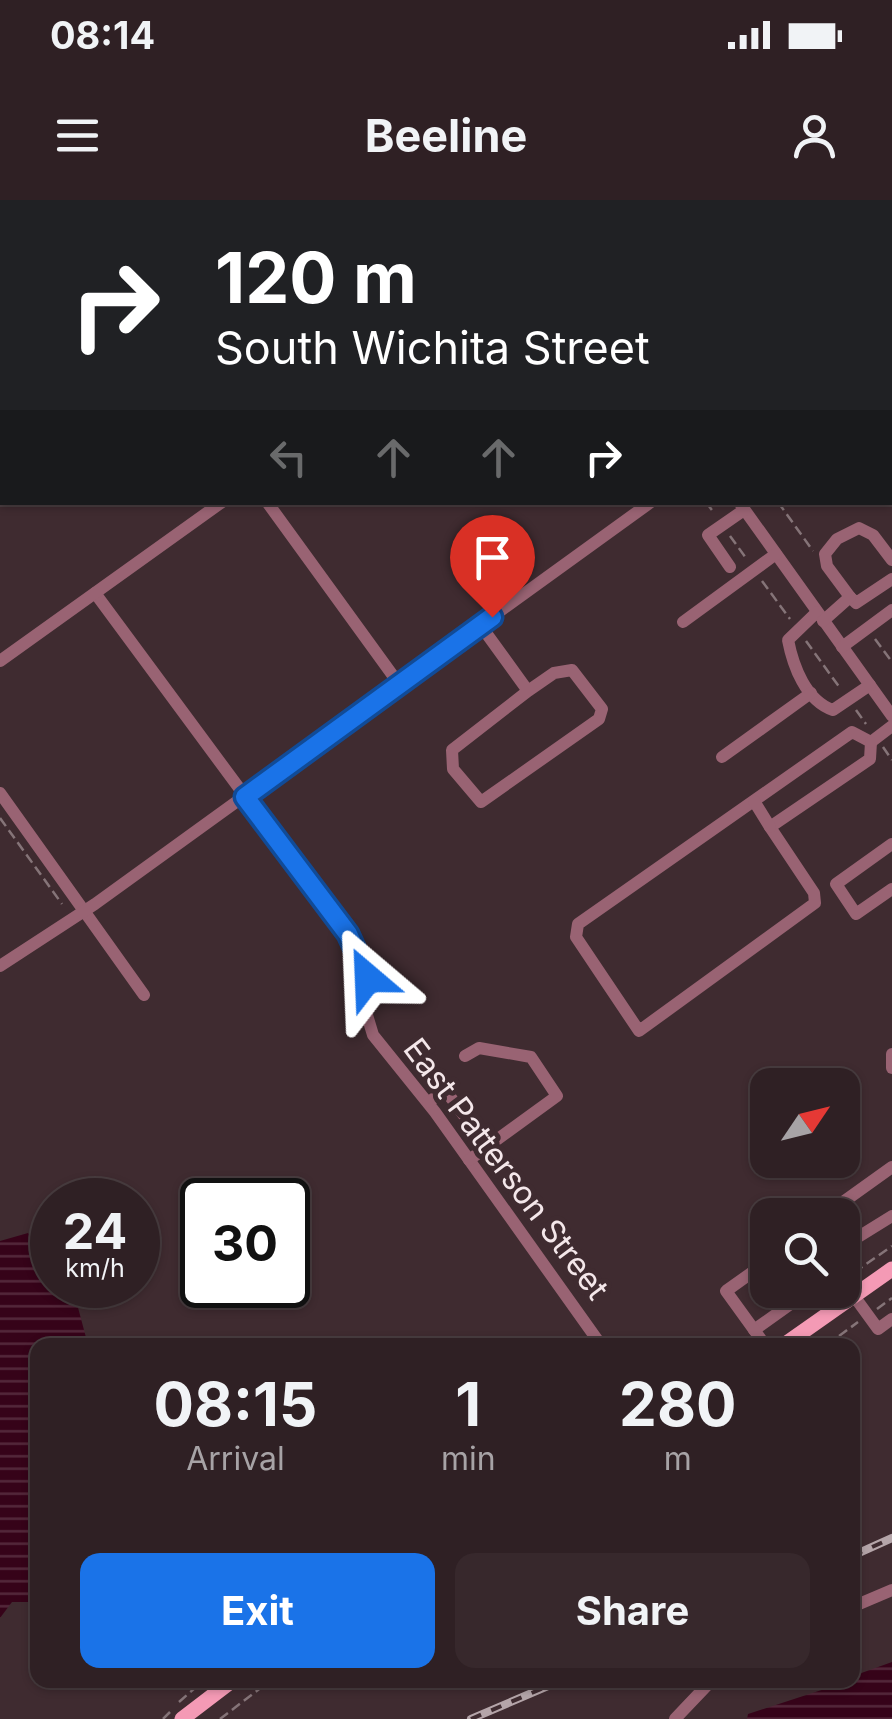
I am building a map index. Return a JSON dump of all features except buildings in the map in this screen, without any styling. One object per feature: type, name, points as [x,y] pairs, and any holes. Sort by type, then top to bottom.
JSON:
[{"type":"main road","points":[[860,1292],[892,1269]]},
{"type":"main road","points":[[794,1338],[837,1308]]},
{"type":"main road","points":[[182,1719],[223,1688]]},
{"type":"street","points":[[0,661],[218,505]]},
{"type":"street","points":[[268,505],[399,684]]},
{"type":"street","points":[[0,966],[245,797],[647,505]]},
{"type":"street","points":[[730,566],[708,536],[741,506],[892,716]]},
{"type":"street","points":[[892,560],[873,535],[859,528],[837,539],[825,554],[827,566],[856,602],[892,579]]},
{"type":"street","points":[[683,622],[776,554]]},
{"type":"street","points":[[95,593],[245,797]]},
{"type":"street","points":[[850,597],[788,640],[792,662],[822,706],[833,710],[870,685]]},
{"type":"street","points":[[842,647],[892,610]]},
{"type":"street","points":[[480,626],[528,690]]},
{"type":"street","points":[[560,670],[572,670],[600,702],[602,714],[481,802],[454,770],[452,750],[528,690],[560,670]]},
{"type":"street","points":[[722,757],[811,692]]},
{"type":"street","points":[[870,742],[892,726]]},
{"type":"street","points":[[754,801],[814,893],[815,903],[638,1031],[576,937],[578,924],[852,732],[870,742]]},
{"type":"street","points":[[770,826],[870,758],[870,742]]},
{"type":"street","points":[[0,793],[144,995]]},
{"type":"street","name":"East Patterson Street","points":[[245,797],[358,949],[368,978],[369,1025],[382,1051],[428,1102],[596,1338]]},
{"type":"street","points":[[892,844],[836,884],[856,914],[892,889]]},
{"type":"street","points":[[465,1056],[479,1048],[530,1057],[557,1096],[469,1160]]},
{"type":"street","points":[[892,1054],[892,1068]]},
{"type":"street","points":[[428,1102],[446,1091],[487,1147]]},
{"type":"street","points":[[848,1198],[892,1166]]},
{"type":"street","points":[[860,1236],[892,1216]]},
{"type":"street","points":[[750,1274],[726,1291],[760,1338]]},
{"type":"street","points":[[860,1304],[878,1328],[892,1319]]},
{"type":"street","points":[[754,1330],[785,1308]]},
{"type":"street","points":[[860,1603],[892,1590]]},
{"type":"street","points":[[675,1719],[704,1688]]},
{"type":"path","points":[[0,818],[62,904]]},
{"type":"path","points":[[860,1268],[892,1246]]},
{"type":"path","points":[[220,1719],[260,1688]]},
{"type":"shaded area","points":[[28,1233],[30,1308],[78,1308],[86,1338],[30,1338],[30,1602],[12,1602],[0,1618],[0,1241]]},
{"type":"shaded area","points":[[892,1662],[892,1719],[747,1719],[748,1714],[828,1688],[860,1688],[860,1673]]},
{"type":"railway","points":[[860,1552],[892,1538]]},
{"type":"railway","points":[[471,1719],[543,1688]]},
{"type":"route","points":[[368,978],[348,934],[245,797],[492,617]]}]
